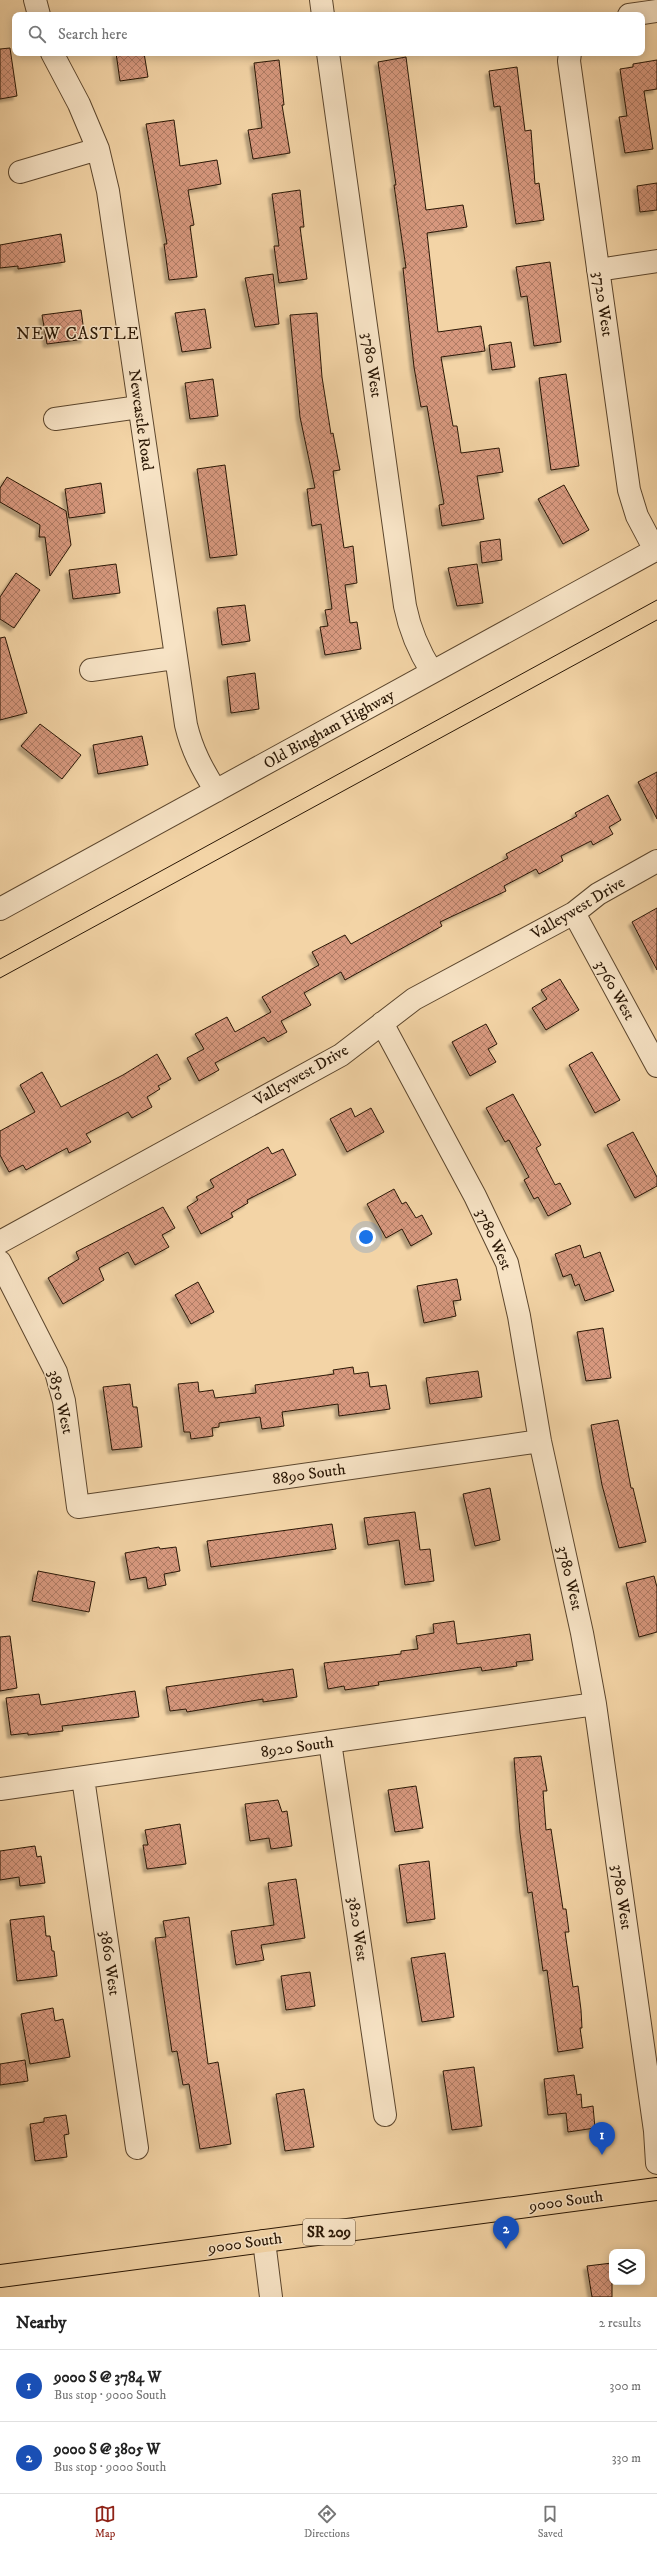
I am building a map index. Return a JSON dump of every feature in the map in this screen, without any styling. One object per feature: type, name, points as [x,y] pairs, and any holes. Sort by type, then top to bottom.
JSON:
[{"type":"main road","name":"9000 South","points":[[0,2276],[657,2189]]},
{"type":"street","points":[[35,0],[38,12]]},
{"type":"street","points":[[321,0],[323,12]]},
{"type":"street","points":[[645,13],[657,11]]},
{"type":"street","name":"Newcastle Road","points":[[54,56],[79,104],[98,149],[108,192],[174,658],[192,748],[216,791]]},
{"type":"street","name":"3780 West","points":[[328,56],[405,606],[410,629],[417,649],[432,672]]},
{"type":"street","name":"3720 West","points":[[570,56],[569,61],[629,490],[637,516],[656,550]]},
{"type":"street","points":[[20,172],[98,149]]},
{"type":"street","points":[[598,270],[657,261]]},
{"type":"street","points":[[56,419],[139,408]]},
{"type":"street","name":"Old Bingham Highway","points":[[0,909],[656,550]]},
{"type":"street","points":[[91,670],[174,658]]},
{"type":"street","name":"Valleywest Drive","points":[[0,1242],[341,1055],[414,999],[574,913],[598,894],[657,861]]},
{"type":"street","name":"3760 West","points":[[574,913],[657,1066]]},
{"type":"street","name":"3780 West","points":[[382,1023],[475,1196],[507,1263],[519,1316],[540,1441],[582,1633],[595,1704],[654,2130],[657,2163]]},
{"type":"street","name":"3850 West","points":[[0,1262],[56,1372],[64,1401],[78,1507]]},
{"type":"street","name":"8890 South","points":[[78,1507],[540,1441]]},
{"type":"street","name":"8920 South","points":[[0,1790],[595,1704]]},
{"type":"street","name":"3820 West","points":[[330,1742],[385,2115]]},
{"type":"street","name":"3860 West","points":[[83,1778],[137,2148]]},
{"type":"street","points":[[264,2241],[271,2297]]},
{"type":"building","points":[[10,48],[17,96],[0,99],[0,49]]},
{"type":"building","points":[[116,56],[144,56],[148,77],[120,81]]},
{"type":"building","points":[[406,57],[426,210],[463,205],[467,227],[427,233],[438,332],[481,326],[485,351],[441,357],[453,426],[457,426],[461,453],[499,448],[503,472],[477,476],[484,519],[442,526],[439,505],[444,504],[427,406],[421,407],[414,367],[403,268],[406,268],[394,185],[396,185],[378,62]]},
{"type":"building","points":[[279,60],[284,105],[282,105],[290,153],[253,159],[248,130],[262,128],[254,63]]},
{"type":"building","points":[[657,60],[657,89],[644,91],[653,149],[625,153],[619,117],[627,116],[620,69],[633,67],[633,64]]},
{"type":"building","points":[[517,67],[525,131],[531,130],[535,184],[539,183],[544,220],[516,224],[500,106],[494,107],[489,71]]},
{"type":"building","points":[[174,120],[180,166],[217,160],[221,184],[188,190],[194,225],[190,226],[197,277],[169,280],[164,244],[167,244],[146,124]]},
{"type":"building","points":[[657,183],[657,210],[640,212],[637,186]]},
{"type":"building","points":[[300,190],[304,227],[300,227],[307,279],[279,283],[274,246],[279,246],[272,194]]},
{"type":"building","points":[[61,234],[65,262],[18,269],[18,266],[0,268],[0,245]]},
{"type":"building","points":[[550,262],[561,342],[534,346],[527,296],[521,297],[516,267]]},
{"type":"building","points":[[273,274],[279,324],[255,327],[245,278]]},
{"type":"building","points":[[205,309],[211,348],[182,352],[175,313]]},
{"type":"building","points":[[81,310],[85,339],[47,344],[42,315]]},
{"type":"building","points":[[317,313],[322,377],[331,434],[333,433],[340,470],[333,471],[344,548],[353,546],[357,583],[345,585],[350,623],[357,622],[361,649],[325,655],[320,627],[328,626],[325,610],[332,609],[321,524],[312,526],[307,489],[315,488],[300,417],[290,315]]},
{"type":"building","points":[[511,342],[515,367],[492,370],[489,345]]},
{"type":"building","points":[[566,374],[579,466],[551,470],[539,378]]},
{"type":"building","points":[[213,379],[218,416],[190,419],[185,383]]},
{"type":"building","points":[[225,465],[237,555],[210,558],[197,469]]},
{"type":"building","points":[[7,477],[66,511],[71,545],[50,576],[45,537],[39,537],[40,525],[0,502],[0,488]]},
{"type":"building","points":[[101,483],[105,513],[69,518],[65,489]]},
{"type":"building","points":[[564,485],[589,530],[563,544],[538,499]]},
{"type":"building","points":[[500,539],[502,560],[482,563],[480,542]]},
{"type":"building","points":[[116,564],[120,593],[73,599],[69,570]]},
{"type":"building","points":[[477,564],[483,603],[457,606],[448,568]]},
{"type":"building","points":[[16,573],[40,590],[14,628],[0,619],[0,597]]},
{"type":"building","points":[[245,605],[250,641],[222,645],[217,608]]},
{"type":"building","points":[[5,637],[27,713],[0,720],[0,638]]},
{"type":"building","points":[[255,673],[259,709],[231,713],[227,677]]},
{"type":"building","points":[[40,724],[81,755],[62,779],[21,746]]},
{"type":"building","points":[[142,736],[148,765],[98,774],[93,745]]},
{"type":"building","points":[[657,772],[657,819],[638,782]]},
{"type":"building","points":[[608,795],[621,820],[609,827],[613,834],[593,845],[591,841],[561,856],[563,861],[539,874],[536,869],[504,886],[506,891],[440,922],[442,926],[345,980],[341,972],[304,993],[311,1005],[281,1021],[287,1032],[268,1042],[264,1037],[215,1063],[219,1070],[199,1081],[187,1058],[204,1049],[195,1034],[227,1017],[235,1032],[271,1012],[262,997],[319,965],[312,952],[345,935],[351,944],[508,858],[506,854],[577,816],[575,813]]},
{"type":"building","points":[[657,908],[657,970],[632,922]]},
{"type":"building","points":[[560,979],[579,1010],[546,1030],[532,1008],[547,999],[541,990]]},
{"type":"building","points":[[486,1024],[497,1044],[488,1049],[496,1062],[470,1076],[452,1042]]},
{"type":"building","points":[[592,1052],[620,1100],[595,1113],[569,1065]]},
{"type":"building","points":[[157,1054],[171,1079],[158,1086],[160,1089],[147,1097],[152,1107],[132,1118],[128,1112],[86,1134],[91,1142],[69,1153],[67,1148],[26,1170],[23,1165],[9,1172],[0,1155],[0,1131],[35,1112],[20,1085],[42,1072],[61,1107],[123,1075]]},
{"type":"building","points":[[513,1094],[541,1145],[536,1148],[555,1185],[560,1183],[571,1204],[548,1216],[538,1197],[534,1199],[524,1180],[529,1177],[509,1140],[505,1142],[486,1108]]},
{"type":"building","points":[[351,1108],[355,1117],[371,1108],[384,1132],[347,1152],[330,1119]]},
{"type":"building","points":[[633,1132],[657,1177],[657,1186],[635,1198],[607,1145]]},
{"type":"building","points":[[268,1147],[272,1154],[283,1149],[296,1175],[247,1200],[248,1203],[231,1213],[233,1217],[201,1234],[187,1207],[198,1200],[196,1197],[214,1187],[210,1180]]},
{"type":"building","points":[[394,1189],[402,1204],[406,1202],[416,1218],[422,1215],[432,1234],[411,1246],[402,1229],[386,1238],[367,1204]]},
{"type":"building","points":[[163,1207],[175,1228],[162,1235],[169,1247],[135,1265],[128,1252],[99,1268],[104,1280],[63,1304],[48,1278],[79,1259],[76,1252]]},
{"type":"building","points":[[580,1245],[584,1258],[600,1252],[614,1291],[585,1301],[579,1284],[575,1286],[571,1274],[563,1277],[555,1254]]},
{"type":"building","points":[[457,1279],[461,1300],[453,1301],[456,1316],[424,1323],[417,1286]]},
{"type":"building","points":[[198,1282],[214,1312],[191,1324],[175,1295]]},
{"type":"building","points":[[603,1328],[611,1378],[586,1381],[577,1332]]},
{"type":"building","points":[[353,1367],[354,1374],[368,1372],[370,1387],[386,1385],[390,1409],[339,1416],[338,1404],[282,1412],[284,1426],[262,1429],[260,1417],[219,1423],[219,1427],[212,1428],[213,1436],[191,1439],[190,1432],[184,1432],[178,1384],[198,1382],[199,1392],[213,1390],[215,1398],[256,1393],[255,1385],[334,1374],[333,1370]]},
{"type":"building","points":[[478,1371],[482,1397],[430,1404],[426,1378]]},
{"type":"building","points":[[130,1384],[133,1407],[137,1407],[142,1447],[112,1450],[103,1387]]},
{"type":"building","points":[[618,1420],[631,1488],[633,1488],[646,1542],[619,1548],[602,1485],[591,1425]]},
{"type":"building","points":[[490,1488],[500,1540],[475,1546],[463,1494]]},
{"type":"building","points":[[415,1512],[420,1550],[430,1549],[434,1581],[405,1585],[399,1540],[368,1545],[364,1518]]},
{"type":"building","points":[[332,1524],[336,1549],[211,1567],[207,1541]]},
{"type":"building","points":[[159,1547],[160,1549],[176,1547],[180,1571],[164,1574],[166,1585],[148,1589],[146,1577],[130,1580],[125,1553]]},
{"type":"building","points":[[38,1571],[95,1582],[89,1612],[32,1601]]},
{"type":"building","points":[[654,1576],[657,1587],[657,1632],[639,1637],[626,1583]]},
{"type":"building","points":[[454,1621],[457,1644],[530,1634],[533,1660],[516,1662],[517,1666],[482,1671],[481,1667],[378,1682],[379,1685],[345,1690],[344,1686],[328,1689],[324,1663],[401,1654],[401,1651],[418,1649],[416,1636],[434,1633],[433,1624]]},
{"type":"building","points":[[10,1636],[17,1688],[0,1691],[0,1637]]},
{"type":"building","points":[[293,1669],[297,1697],[263,1702],[263,1699],[187,1712],[186,1709],[170,1711],[166,1687]]},
{"type":"building","points":[[135,1691],[139,1717],[62,1726],[63,1731],[28,1735],[28,1733],[11,1735],[6,1698],[39,1694],[41,1705]]},
{"type":"building","points":[[541,1756],[547,1791],[543,1791],[546,1830],[551,1829],[563,1909],[566,1909],[569,1932],[565,1932],[573,1987],[578,1986],[581,2010],[582,2028],[580,2028],[583,2048],[558,2052],[547,1970],[543,1971],[532,1892],[528,1893],[520,1833],[514,1758]]},
{"type":"building","points":[[416,1786],[423,1828],[395,1832],[388,1790]]},
{"type":"building","points":[[278,1800],[282,1812],[287,1811],[292,1846],[271,1849],[269,1838],[250,1841],[245,1804]]},
{"type":"building","points":[[180,1824],[186,1864],[147,1869],[143,1845],[148,1845],[145,1830]]},
{"type":"building","points":[[35,1846],[37,1857],[41,1856],[45,1883],[20,1886],[19,1877],[0,1880],[0,1851]]},
{"type":"building","points":[[429,1861],[435,1919],[407,1923],[399,1865]]},
{"type":"building","points":[[296,1879],[305,1938],[261,1945],[264,1960],[236,1965],[231,1931],[274,1925],[268,1883]]},
{"type":"building","points":[[44,1916],[46,1936],[50,1936],[52,1951],[54,1951],[57,1976],[17,1981],[10,1920]]},
{"type":"building","points":[[189,1917],[208,2064],[218,2062],[231,2144],[200,2149],[189,2084],[183,2085],[177,2051],[172,2052],[155,1938],[166,1937],[163,1921]]},
{"type":"building","points":[[445,1953],[454,2017],[422,2022],[411,1958]]},
{"type":"building","points":[[310,1972],[315,2006],[286,2010],[281,1976]]},
{"type":"building","points":[[53,2008],[55,2021],[63,2019],[70,2057],[30,2064],[21,2014]]},
{"type":"building","points":[[25,2060],[28,2081],[0,2085],[0,2064]]},
{"type":"building","points":[[474,2067],[482,2126],[452,2130],[443,2071]]},
{"type":"building","points":[[574,2075],[577,2095],[581,2094],[582,2108],[593,2106],[595,2128],[568,2132],[566,2113],[548,2115],[544,2079]]},
{"type":"building","points":[[304,2089],[314,2147],[285,2151],[276,2094]]},
{"type":"building","points":[[66,2115],[69,2134],[64,2135],[67,2157],[35,2161],[30,2124],[44,2122],[44,2118]]},
{"type":"building","points":[[609,2263],[609,2285],[612,2285],[612,2297],[592,2297],[587,2266]]},
{"type":"tram line","points":[[0,959],[657,600]]},
{"type":"tram line","points":[[0,978],[657,620]]},
{"type":"place","name":"9000 S @ 3784 W","points":[[602,2155]]},
{"type":"place","name":"9000 S @ 3805 W","points":[[506,2249]]},
{"type":"district","name":"NEW CASTLE","points":[[78,334]]}]
